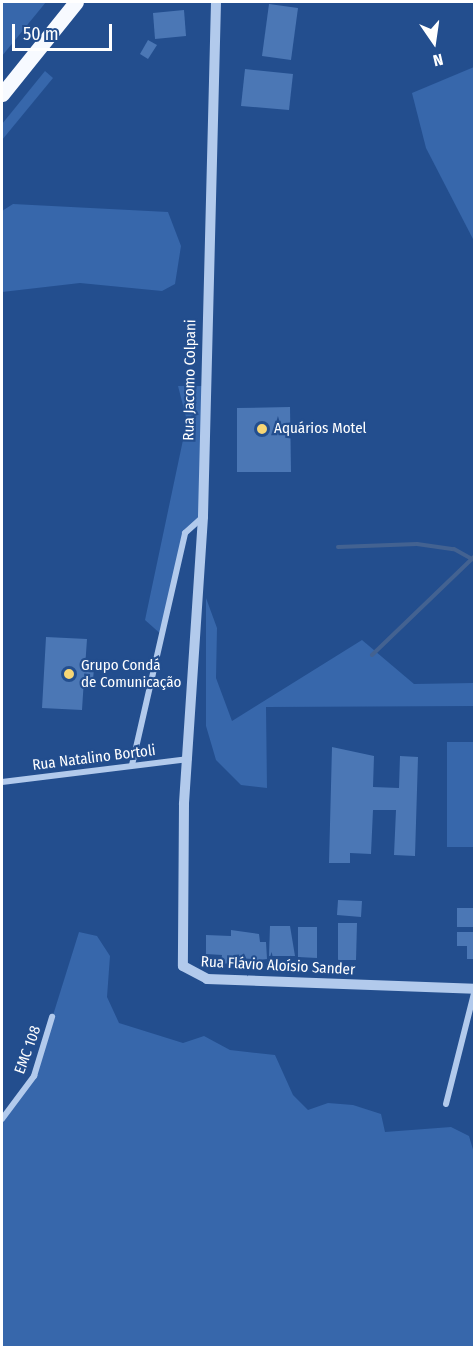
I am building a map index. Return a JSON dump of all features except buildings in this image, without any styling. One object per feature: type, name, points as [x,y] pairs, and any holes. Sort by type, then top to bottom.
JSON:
[{"type":"main road","points":[[2,94],[76,2]]},
{"type":"street","name":"Rua Jacomo Colpani","points":[[189,759],[203,523],[216,2]]},
{"type":"street","points":[[132,765],[185,532],[203,523]]},
{"type":"street","name":"Rua Natalino Bortoli","points":[[2,782],[189,759]]},
{"type":"street","name":"Rua Flávio Aloísio Sander","points":[[189,759],[181,955],[187,971],[247,982],[474,991]]},
{"type":"street","points":[[446,1104],[474,991]]},
{"type":"street","name":"EMC 108","points":[[2,1119],[34,1077],[52,1017]]},
{"type":"shaded area","points":[[2,2],[46,2],[2,56]]},
{"type":"shaded area","points":[[474,67],[474,241],[426,148],[412,93]]},
{"type":"shaded area","points":[[45,71],[53,78],[2,140],[2,124]]},
{"type":"shaded area","points":[[13,204],[168,212],[181,246],[175,284],[162,291],[80,283],[2,292],[2,211]]},
{"type":"shaded area","points":[[178,386],[205,386],[203,517],[185,533],[163,636],[145,620],[187,421]]},
{"type":"shaded area","points":[[206,598],[217,628],[216,678],[232,721],[362,640],[414,684],[474,683],[474,706],[266,707],[267,788],[241,785],[216,760],[206,726]]},
{"type":"shaded area","points":[[447,742],[474,742],[474,847],[447,847]]},
{"type":"shaded area","points":[[79,932],[97,936],[110,956],[107,997],[119,1023],[183,1043],[204,1036],[230,1050],[275,1055],[293,1095],[308,1110],[328,1103],[353,1105],[381,1114],[385,1132],[451,1127],[469,1136],[474,1153],[474,1347],[2,1348],[2,1119],[34,1076]]},
{"type":"waterway","points":[[338,547],[417,544],[454,549],[472,559]]},
{"type":"waterway","points":[[372,655],[474,557]]},
{"type":"place","name":"Aquários Motel","points":[[262,429]]},
{"type":"place","name":"Grupo Condá de Comunicação","points":[[69,674]]}]
